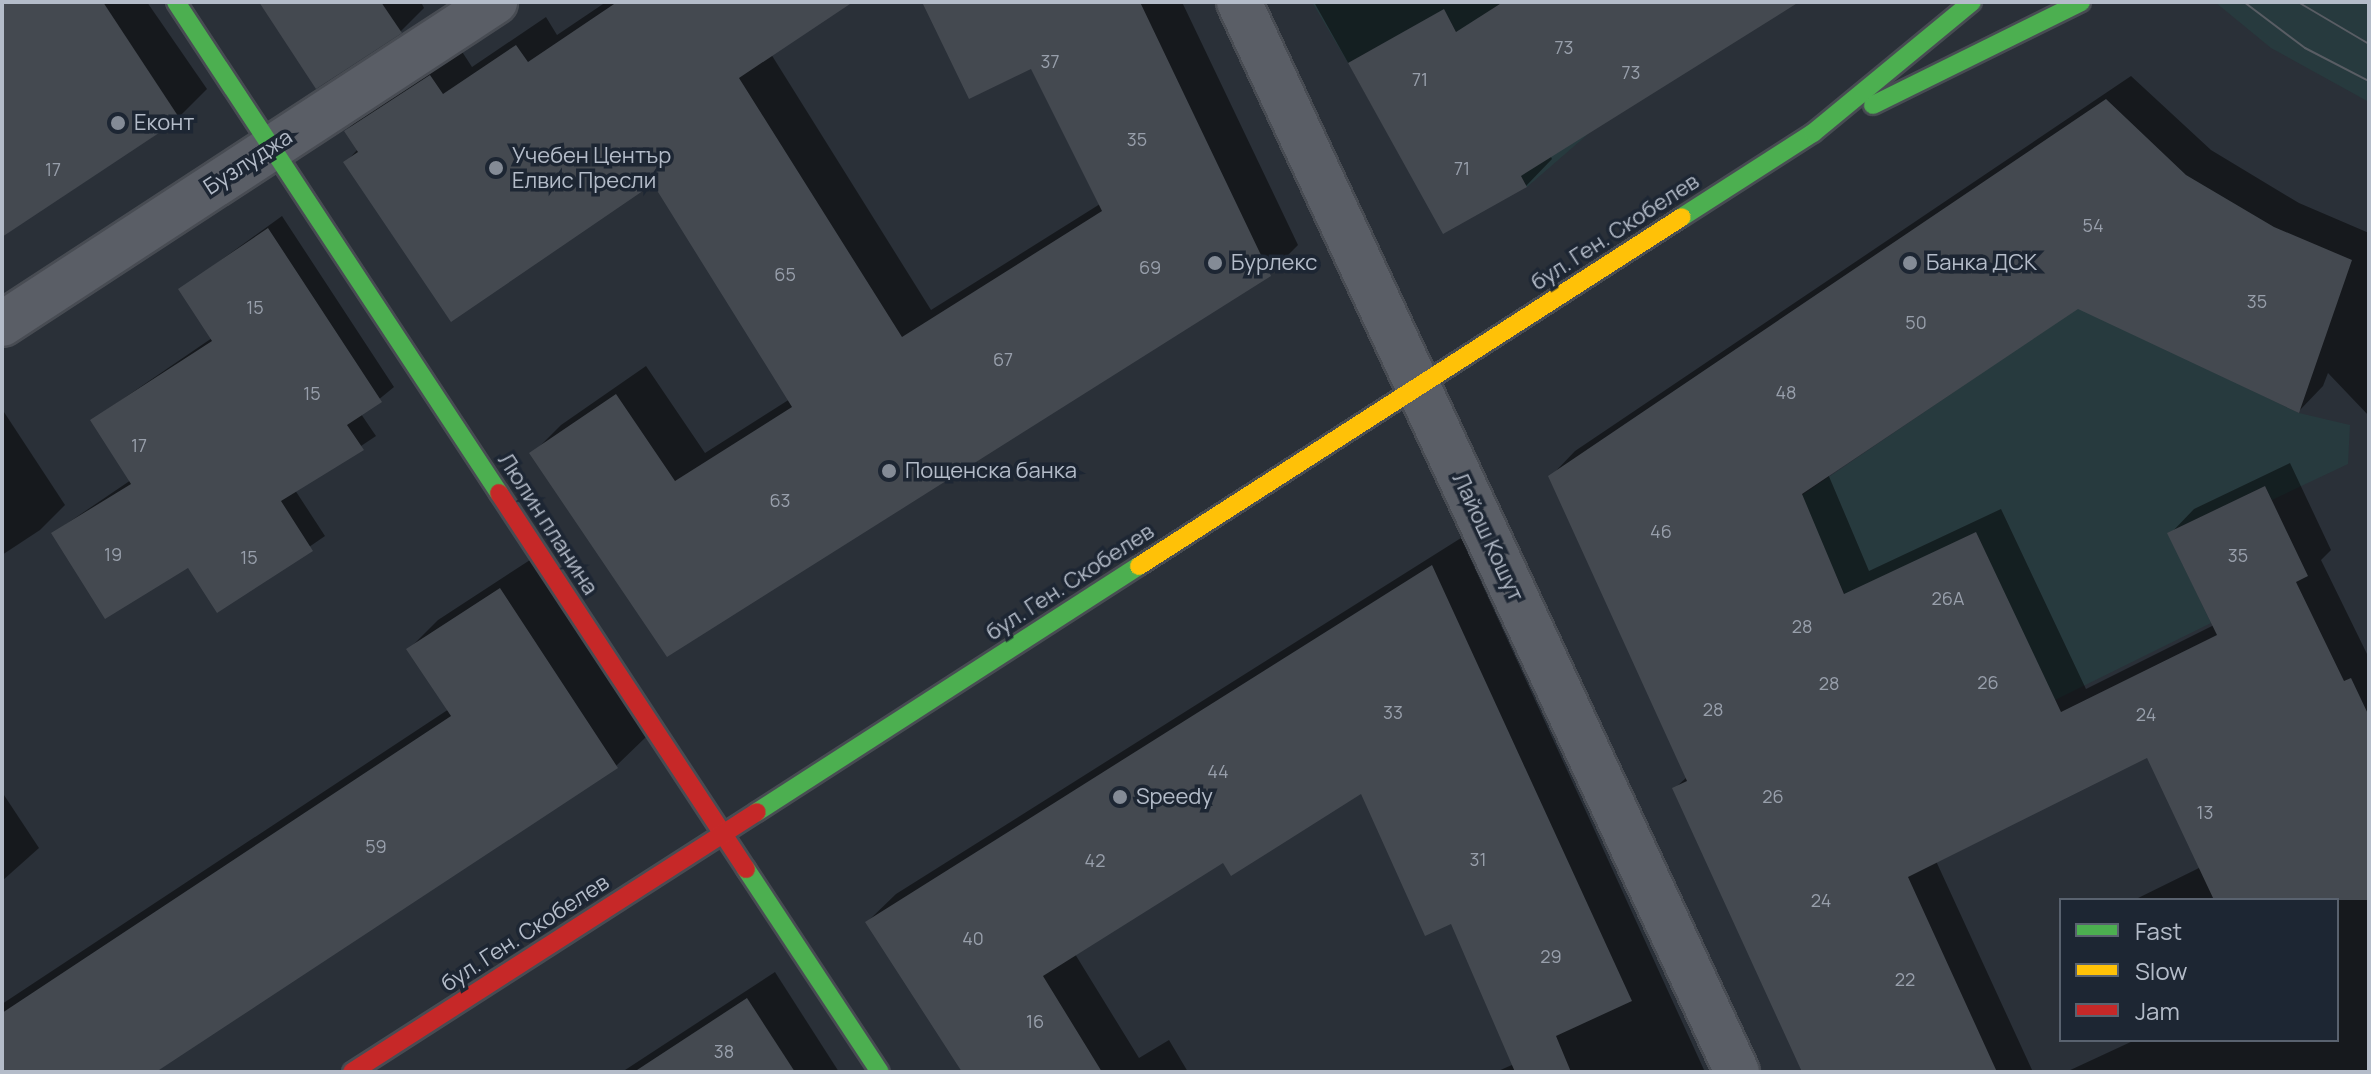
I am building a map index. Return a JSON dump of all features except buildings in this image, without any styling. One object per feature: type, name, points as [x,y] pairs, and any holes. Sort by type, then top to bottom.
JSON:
[{"type":"main road","name":"Люлин планина","points":[[176,2],[880,1072]]},
{"type":"main road","name":"бул. Ген. Скобелев","points":[[1813,133],[1972,2]]},
{"type":"main road","name":"бул. Ген. Скобелев","points":[[352,1072],[1813,133],[2081,2]]},
{"type":"street","name":"Бузлуджа","points":[[2,324],[495,2]]},
{"type":"street","name":"Лайош Кошут","points":[[1239,2],[1737,1072]]},
{"type":"green space","points":[[1312,2],[1503,2],[1490,11],[1557,84],[1587,135],[1527,187],[1480,101],[1491,96],[1444,10],[1348,63]]},
{"type":"green space","points":[[2215,2],[2369,2],[2369,102],[2271,48]]},
{"type":"green space","points":[[2079,307],[2299,413],[2350,425],[2348,464],[2272,500],[2265,486],[2168,533],[2211,623],[2055,700],[1845,595],[1836,575],[1705,561]]},
{"type":"tram line","points":[[2244,2],[2305,48],[2369,81]]},
{"type":"tram line","points":[[2298,2],[2369,44]]},
{"type":"traffic: fast","points":[[176,2],[499,493]]},
{"type":"traffic: fast","points":[[1682,217],[1813,133],[1972,2]]},
{"type":"traffic: fast","points":[[1873,105],[2081,2]]},
{"type":"traffic: fast","points":[[757,812],[1139,566]]},
{"type":"traffic: fast","points":[[746,869],[880,1072]]},
{"type":"traffic: slow","points":[[1139,566],[1682,217]]},
{"type":"traffic: jam","points":[[499,493],[746,869]]},
{"type":"traffic: jam","points":[[352,1072],[757,812]]},
{"type":"place","name":"Еконт","points":[[118,123]]},
{"type":"place","name":"Учебен Център Елвис Пресли","points":[[496,168]]},
{"type":"place","name":"Бурлекс","points":[[1215,263]]},
{"type":"place","name":"Банка ДСК","points":[[1910,263]]},
{"type":"place","name":"Пощенска банка","points":[[889,471]]},
{"type":"place","name":"Speedy","points":[[1120,797]]}]
